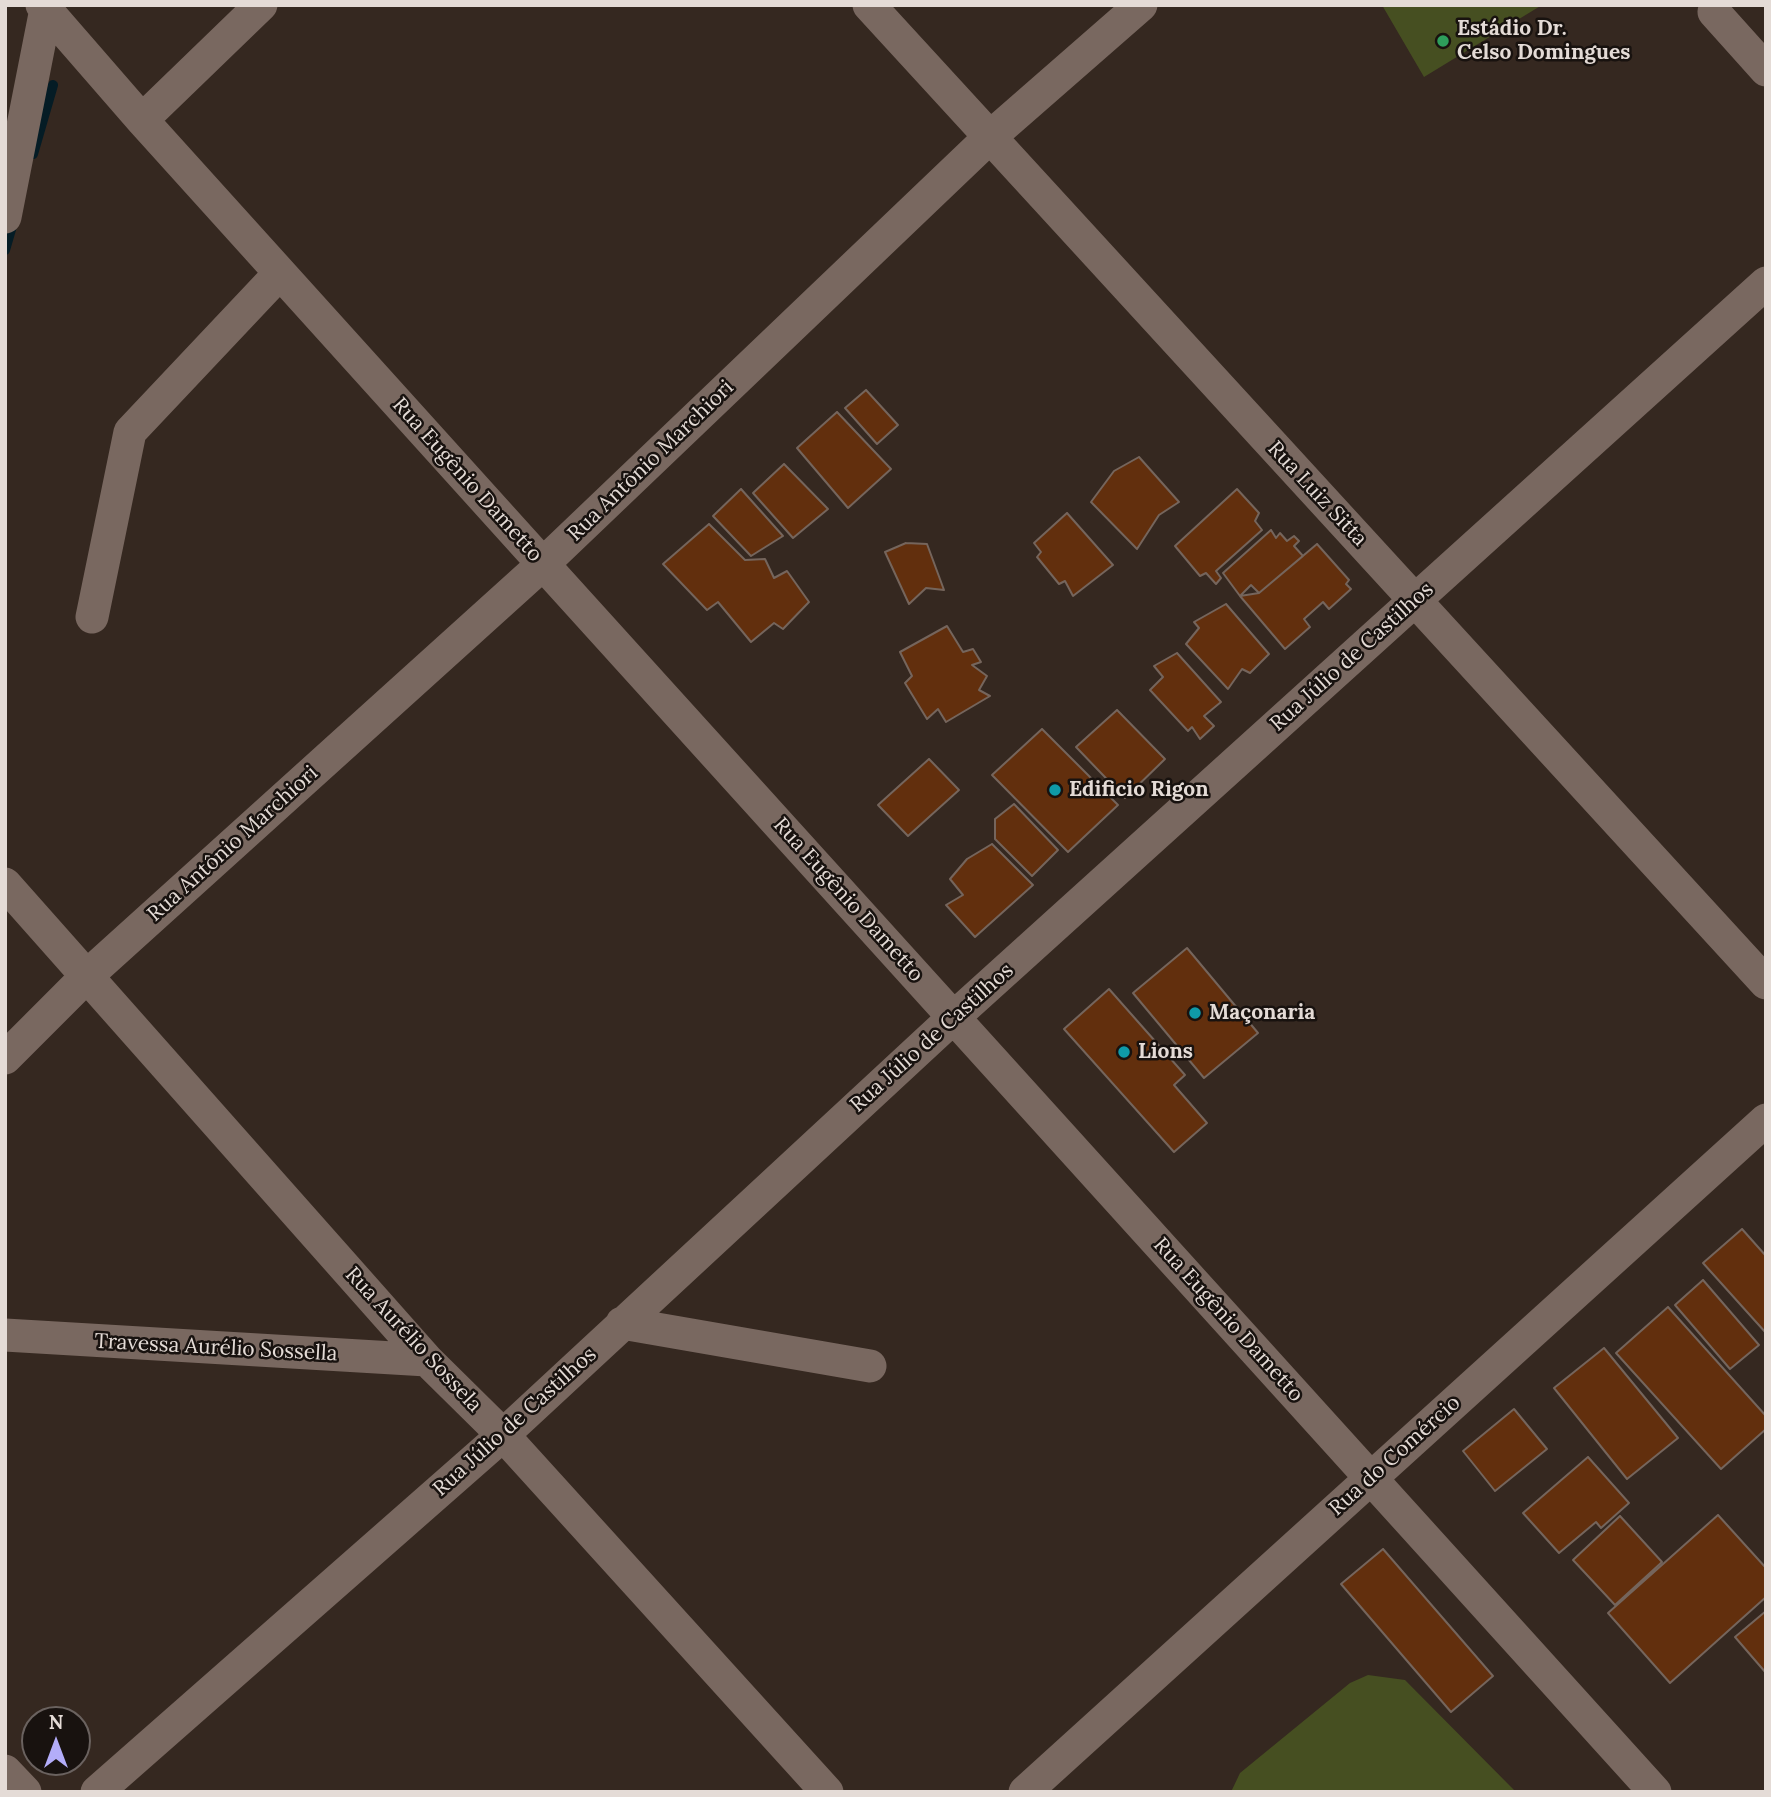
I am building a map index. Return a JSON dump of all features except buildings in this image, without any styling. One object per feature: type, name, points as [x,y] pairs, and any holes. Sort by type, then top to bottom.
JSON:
[{"type":"street","points":[[142,120],[261,5]]},
{"type":"street","name":"Rua Luiz Sitta","points":[[869,5],[1766,983]]},
{"type":"street","name":"Rua Antônio Marchiori","points":[[5,1058],[88,975],[543,564],[990,137],[1141,5]]},
{"type":"street","points":[[5,217],[44,7]]},
{"type":"street","name":"Rua Eugênio Dametto","points":[[44,7],[280,273],[1655,1792]]},
{"type":"street","points":[[1714,12],[1766,70]]},
{"type":"street","points":[[92,617],[130,432],[280,273]]},
{"type":"street","name":"Rua Júlio de Castilhos","points":[[97,1792],[503,1435],[954,1017],[1766,283]]},
{"type":"street","name":"Rua Aurélio Sossela","points":[[5,884],[427,1360],[503,1435],[827,1792]]},
{"type":"street","name":"Rua do Comércio","points":[[1025,1792],[1766,1120]]},
{"type":"street","points":[[622,1323],[870,1366]]},
{"type":"street","name":"Travessa Aurélio Sossella","points":[[5,1335],[427,1360]]},
{"type":"street","points":[[5,1771],[25,1792]]},
{"type":"green space","name":"Estádio Dr. Celso Domingues","points":[[1382,5],[1542,5],[1424,77]]},
{"type":"green space","points":[[1368,1675],[1405,1680],[1516,1792],[1231,1792],[1240,1773],[1350,1683]]},
{"type":"waterway","points":[[33,154],[53,85]]},
{"type":"waterway","points":[[5,250],[14,219]]},
{"type":"place","name":"Estádio Dr. Celso Domingues","points":[[1443,41]]},
{"type":"place","name":"Edificio Rigon","points":[[1055,790]]},
{"type":"place","name":"Maçonaria","points":[[1195,1013]]},
{"type":"place","name":"Lions","points":[[1124,1052]]}]
